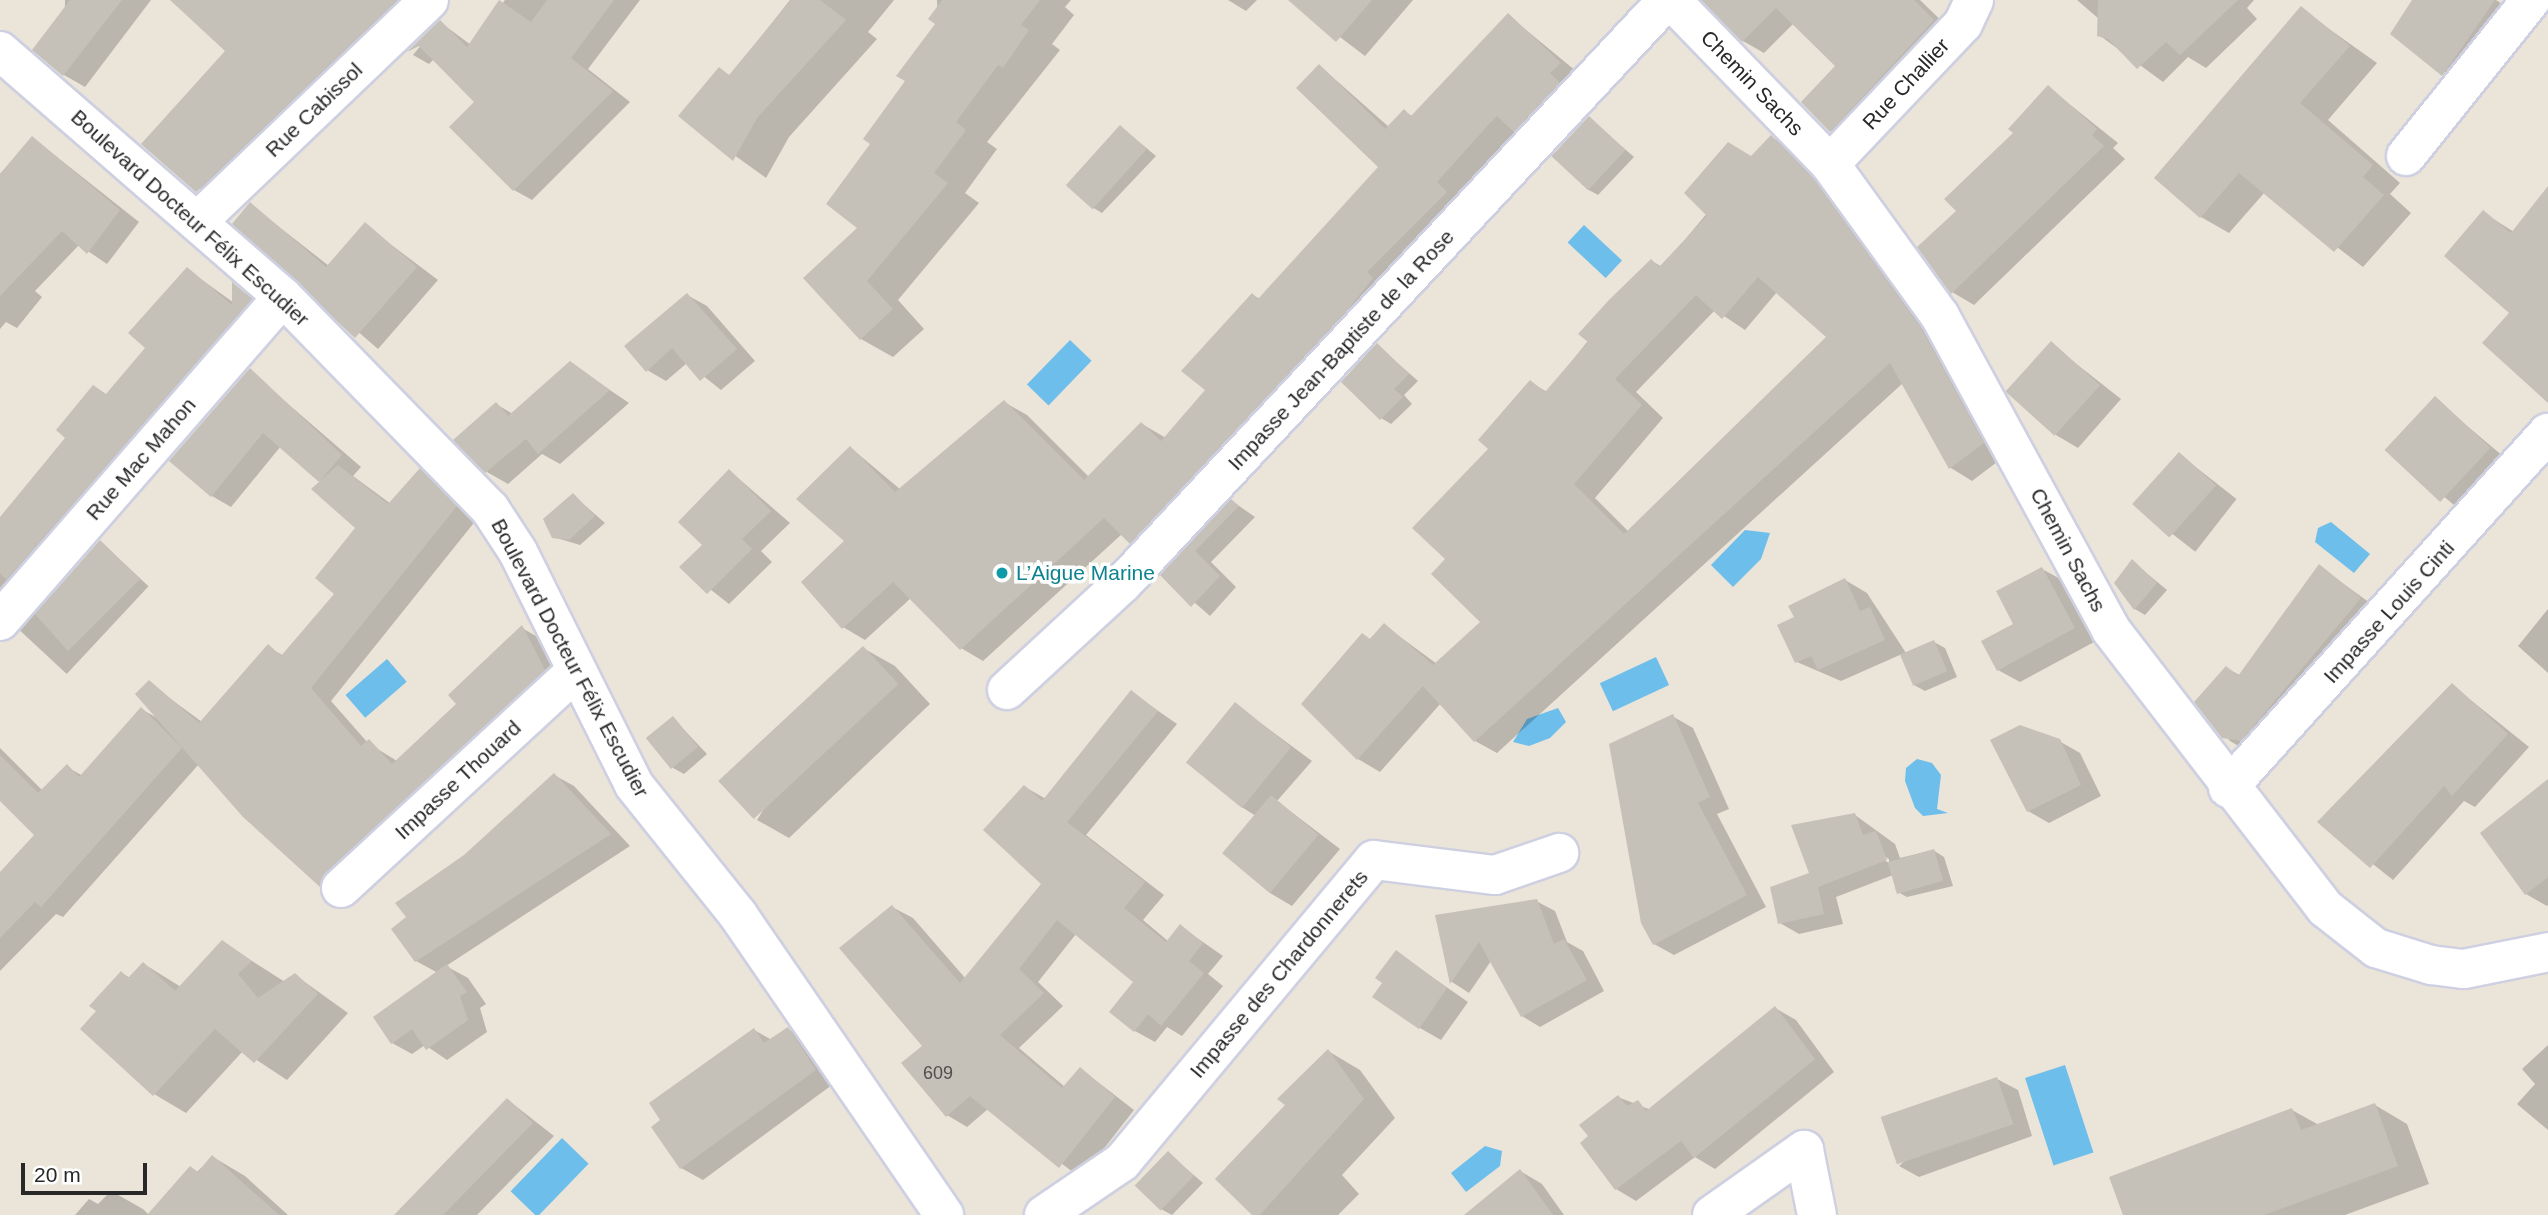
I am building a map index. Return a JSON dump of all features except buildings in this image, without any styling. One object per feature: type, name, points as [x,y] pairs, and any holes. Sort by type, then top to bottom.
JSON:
[{"type":"street","name":"Rue Cabissol","points":[[199,220],[429,0]]},
{"type":"street","name":"Chemin Sachs","points":[[1669,0],[1830,164],[1940,316],[2111,630],[2228,788],[2325,908],[2376,948],[2464,969],[2548,952]]},
{"type":"street","name":"Impasse Jean-Baptiste de la Rose","points":[[1007,690],[1123,583],[1669,0]]},
{"type":"street","name":"Rue Challier","points":[[1830,164],[1963,24],[1974,0]]},
{"type":"street","points":[[2406,156],[2531,0]]},
{"type":"street","name":"Boulevard Docteur Félix Escudier","points":[[0,51],[199,220],[283,297],[490,509],[518,552],[634,785],[738,915],[944,1215]]},
{"type":"street","name":"Rue Mac Mahon","points":[[0,621],[283,297]]},
{"type":"street","name":"Impasse Louis Cinti","points":[[2228,788],[2548,433]]},
{"type":"street","name":"Impasse Thouard","points":[[341,888],[576,671]]},
{"type":"street","name":"Impasse des Chardonnerets","points":[[1044,1215],[1122,1161],[1374,860],[1495,874],[1559,853]]},
{"type":"street","points":[[1712,1215],[1804,1150],[1817,1215]]},
{"type":"water","points":[[1584,225],[1622,260],[1606,278],[1568,243]]},
{"type":"water","points":[[1070,340],[1092,361],[1049,405],[1027,385]]},
{"type":"water","points":[[2331,522],[2370,554],[2354,573],[2315,542],[2318,528]]},
{"type":"water","points":[[1745,530],[1770,533],[1761,559],[1733,587],[1711,565]]},
{"type":"water","points":[[1656,657],[1669,685],[1613,711],[1600,683]]},
{"type":"water","points":[[387,659],[407,682],[365,718],[345,695]]},
{"type":"water","points":[[1558,708],[1566,722],[1550,738],[1529,746],[1513,742],[1527,719]]},
{"type":"water","points":[[1917,759],[1932,763],[1941,775],[1937,809],[1948,813],[1923,816],[1915,808],[1905,781],[1906,768]]},
{"type":"water","points":[[2065,1065],[2093,1152],[2053,1165],[2025,1078]]},
{"type":"water","points":[[562,1138],[589,1164],[539,1215],[535,1215],[511,1191]]},
{"type":"water","points":[[1485,1146],[1502,1151],[1500,1166],[1466,1192],[1451,1173]]},
{"type":"place","name":"L’Aigue Marine","points":[[1002,573]]}]
